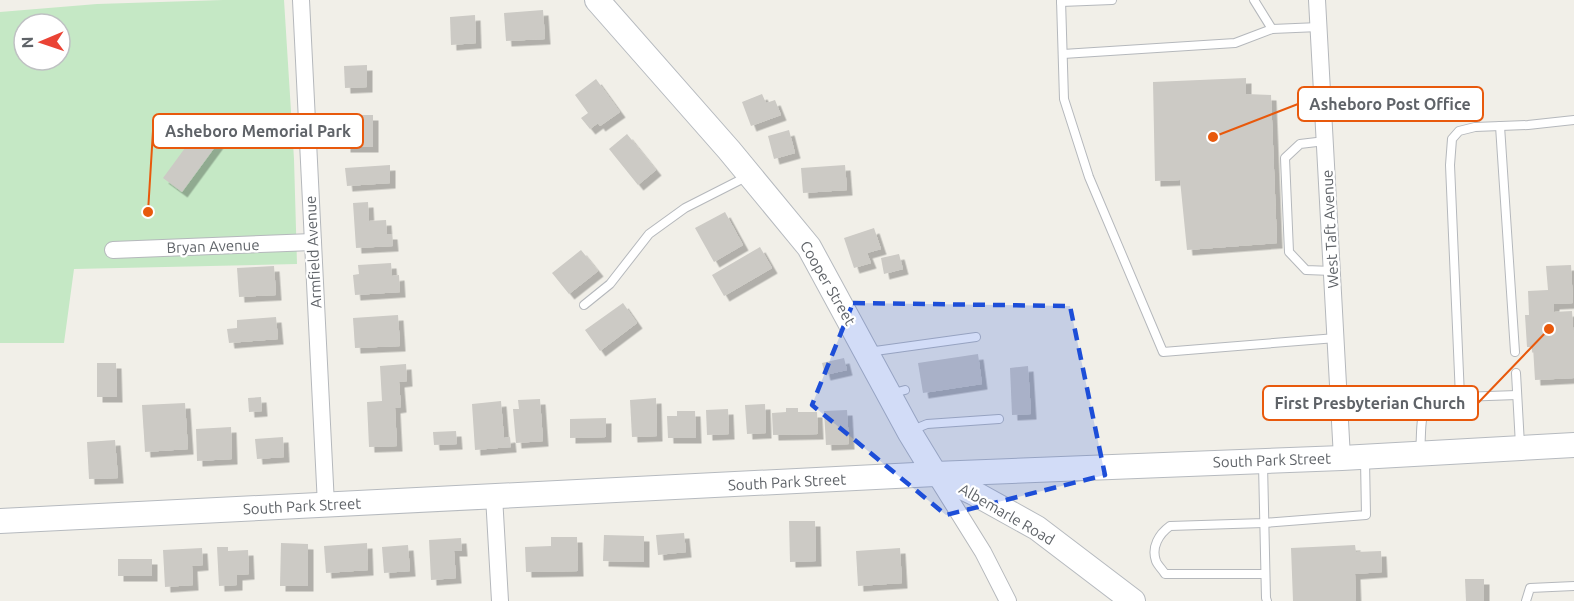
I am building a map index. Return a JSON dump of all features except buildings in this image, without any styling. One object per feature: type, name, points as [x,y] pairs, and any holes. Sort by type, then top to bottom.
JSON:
[{"type":"main road","name":"Cooper Street","points":[[597,0],[750,175],[809,247],[867,352],[897,392],[910,431],[935,474]]},
{"type":"main road","name":"South Park Street","points":[[0,521],[935,474],[1354,457],[1574,445]]},
{"type":"main road","name":"Albemarle Road","points":[[935,474],[1037,528],[1133,601]]},
{"type":"street","name":"Armfield Avenue","points":[[301,0],[326,505]]},
{"type":"street","name":"West Taft Avenue","points":[[1317,0],[1336,338],[1354,457]]},
{"type":"street","name":"Bryan Avenue","points":[[113,250],[313,242]]},
{"type":"street","name":"Cooper Street","points":[[935,474],[984,552],[1008,601]]},
{"type":"street","points":[[494,496],[500,601]]},
{"type":"lane","points":[[1112,0],[1061,1],[1064,99],[1089,177],[1162,352],[1336,338]]},
{"type":"lane","points":[[1254,0],[1272,29]]},
{"type":"lane","points":[[1063,54],[1235,43],[1272,29],[1319,27]]},
{"type":"lane","points":[[1460,397],[1450,165],[1452,139],[1459,131],[1475,127],[1574,120]]},
{"type":"lane","points":[[1500,126],[1515,352]]},
{"type":"lane","points":[[1325,141],[1300,144],[1285,158],[1289,252],[1306,270],[1332,271]]},
{"type":"lane","points":[[584,305],[610,284],[648,234],[685,208],[750,175]]},
{"type":"lane","points":[[867,352],[976,337]]},
{"type":"lane","points":[[1516,373],[1521,448]]},
{"type":"lane","points":[[1419,453],[1423,412],[1430,405],[1460,397],[1517,395]]},
{"type":"lane","points":[[910,431],[927,424],[999,419]]},
{"type":"lane","points":[[1265,574],[1165,574],[1156,562],[1155,546],[1161,533],[1170,526],[1264,523],[1366,515],[1354,457]]},
{"type":"lane","points":[[1263,461],[1267,601]]},
{"type":"lane","points":[[1526,601],[1530,588],[1574,586]]},
{"type":"highlighted area","points":[[853,303],[1070,306],[1105,475],[946,515],[812,405]]},
{"type":"green space","points":[[284,0],[294,159],[297,264],[74,269],[64,343],[0,343],[0,12],[97,4]]},
{"type":"place","name":"Asheboro Post Office","points":[[1213,137]]},
{"type":"place","name":"Asheboro Memorial Park","points":[[148,212]]},
{"type":"place","name":"First Presbyterian Church","points":[[1549,329]]}]
